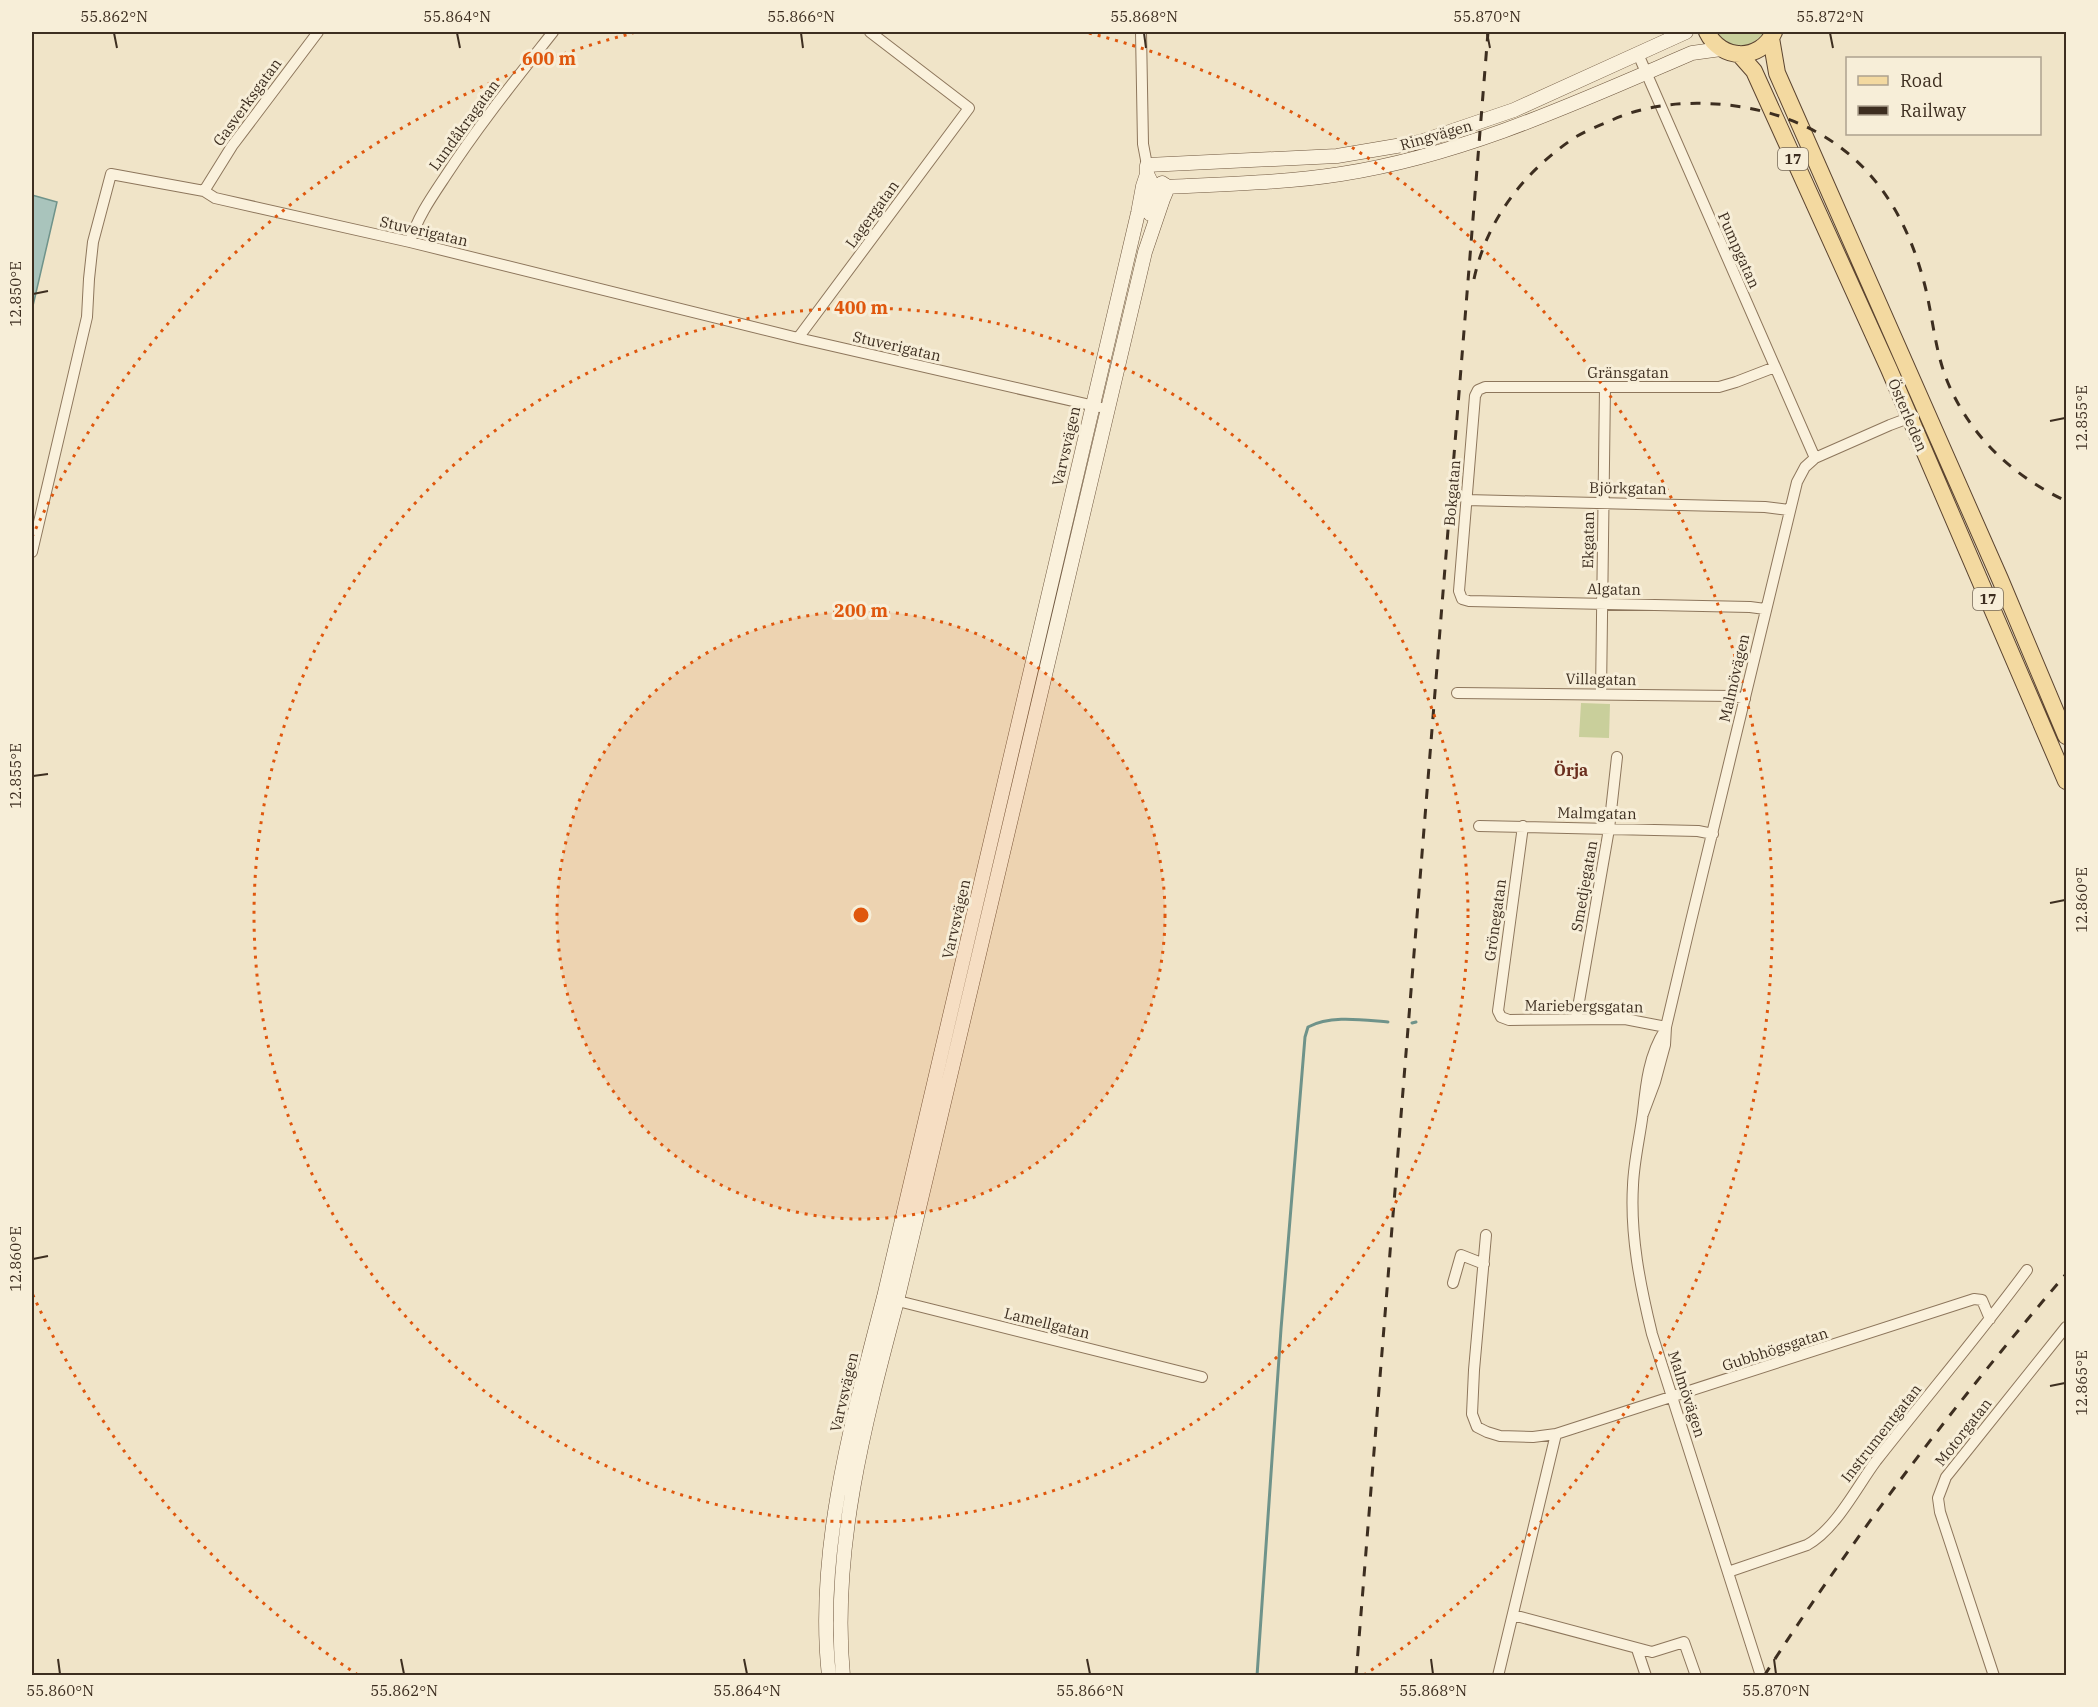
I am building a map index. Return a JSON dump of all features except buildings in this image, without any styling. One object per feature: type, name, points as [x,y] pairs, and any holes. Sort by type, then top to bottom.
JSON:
[{"type":"main road","name":"Ringvägen","points":[[1147,170],[1337,156],[1420,142],[1514,110],[1686,32]]},
{"type":"main road","points":[[1707,32],[1721,49],[1739,54]]},
{"type":"main road","name":"17","points":[[1739,54],[1760,49],[1772,35]]},
{"type":"main road","name":"Österleden","points":[[1772,35],[1777,73],[2067,736]]},
{"type":"main road","name":"Ringvägen","points":[[1168,188],[1339,175],[1422,157],[1514,127],[1692,53],[1721,49]]},
{"type":"main road","name":"Österleden","points":[[1739,54],[1754,71],[1909,417],[2067,781]]},
{"type":"main road","points":[[1147,170],[1168,188]]},
{"type":"main road","name":"Varvsvägen","points":[[829,1676],[826,1600],[834,1515],[864,1372],[891,1299],[1108,410],[1145,252],[1155,190],[1147,170]]},
{"type":"main road","name":"Varvsvägen","points":[[843,1676],[842,1590],[848,1517],[878,1376],[891,1299],[1147,170]]},
{"type":"main road","name":"Varvsvägen","points":[[1145,252],[1168,188]]},
{"type":"street","name":"Gasverksgatan","points":[[204,191],[232,146],[318,32]]},
{"type":"street","name":"Lundåkragatan","points":[[410,242],[424,209],[464,148],[553,32]]},
{"type":"street","name":"Lagergatan","points":[[798,338],[969,108],[870,32]]},
{"type":"street","name":"Varvsvägen","points":[[1141,32],[1143,144],[1147,170]]},
{"type":"street","name":"Pumpgatan","points":[[1638,54],[1815,458]]},
{"type":"street","name":"Stuverigatan","points":[[32,552],[87,317],[88,279],[93,242],[111,174],[204,191],[215,198],[410,242],[798,338],[1108,410]]},
{"type":"street","name":"Gränsgatan","points":[[1478,390],[1485,387],[1719,387],[1774,367]]},
{"type":"street","name":"Ekgatan","points":[[1601,694],[1605,387]]},
{"type":"street","name":"Bokgatan","points":[[1462,599],[1459,591],[1475,396],[1478,390]]},
{"type":"street","points":[[1815,458],[1909,417],[1926,413]]},
{"type":"street","name":"Malmövägen","points":[[1761,1676],[1652,1334],[1640,1285],[1633,1231],[1633,1186],[1636,1151],[1643,1114],[1665,1045],[1666,1027],[1789,510],[1801,473],[1815,458]]},
{"type":"street","name":"Björkgatan","points":[[1466,500],[1774,507],[1789,510]]},
{"type":"street","name":"Algatan","points":[[1462,599],[1766,609]]},
{"type":"street","name":"Villagatan","points":[[1456,693],[1734,696],[1745,699]]},
{"type":"street","name":"Smedjegatan","points":[[1576,1019],[1609,829],[1617,758]]},
{"type":"street","name":"Malmgatan","points":[[1479,826],[1698,831],[1713,834]]},
{"type":"street","name":"Grönegatan","points":[[1501,1017],[1498,1011],[1523,826]]},
{"type":"street","name":"Mariebergsgatan","points":[[1501,1017],[1509,1020],[1625,1019],[1666,1027]]},
{"type":"street","name":"Gubbhögsgatan","points":[[1486,1235],[1490,1248],[1484,1264],[1472,1390],[1472,1414],[1478,1427],[1500,1436],[1533,1437],[1556,1434],[1974,1299],[1982,1300],[1990,1319]]},
{"type":"street","points":[[1453,1283],[1461,1255],[1484,1264]]},
{"type":"street","name":"Instrumentgatan","points":[[1728,1572],[1817,1540],[1875,1462],[2027,1270]]},
{"type":"street","name":"Lamellgatan","points":[[891,1299],[1202,1377]]},
{"type":"street","name":"Motorgatan","points":[[1994,1676],[1940,1512],[1938,1498],[1946,1477],[2067,1327]]},
{"type":"street","points":[[1498,1676],[1556,1434]]},
{"type":"street","points":[[1513,1615],[1652,1653],[1684,1642],[1695,1676]]},
{"type":"street","points":[[1637,1649],[1646,1676]]},
{"type":"green space","points":[[1717,32],[1764,32],[1754,42],[1741,46],[1728,42]]},
{"type":"green space","points":[[1581,703],[1610,704],[1609,738],[1579,737]]},
{"type":"water","points":[[32,195],[57,202],[32,310]]},
{"type":"waterway","points":[[1257,1676],[1281,1329],[1305,1037],[1308,1027],[1327,1021],[1347,1019],[1388,1022]]},
{"type":"waterway","points":[[1412,1023],[1416,1022]]},
{"type":"railway","points":[[1356,1676],[1488,32]]},
{"type":"railway","points":[[1474,279],[1488,236],[1510,199],[1539,166],[1556,151],[1583,133],[1626,114],[1678,104],[1731,105],[1783,117],[1814,130],[1841,148],[1864,168],[1884,193],[1901,221],[1915,252],[1925,286],[1940,359],[1958,403],[1981,437],[2011,467],[2028,480],[2066,501]]},
{"type":"railway","points":[[1764,1676],[1834,1571],[1908,1469],[2066,1274]]},
{"type":"district","name":"Örja","points":[[1571,770]]}]
